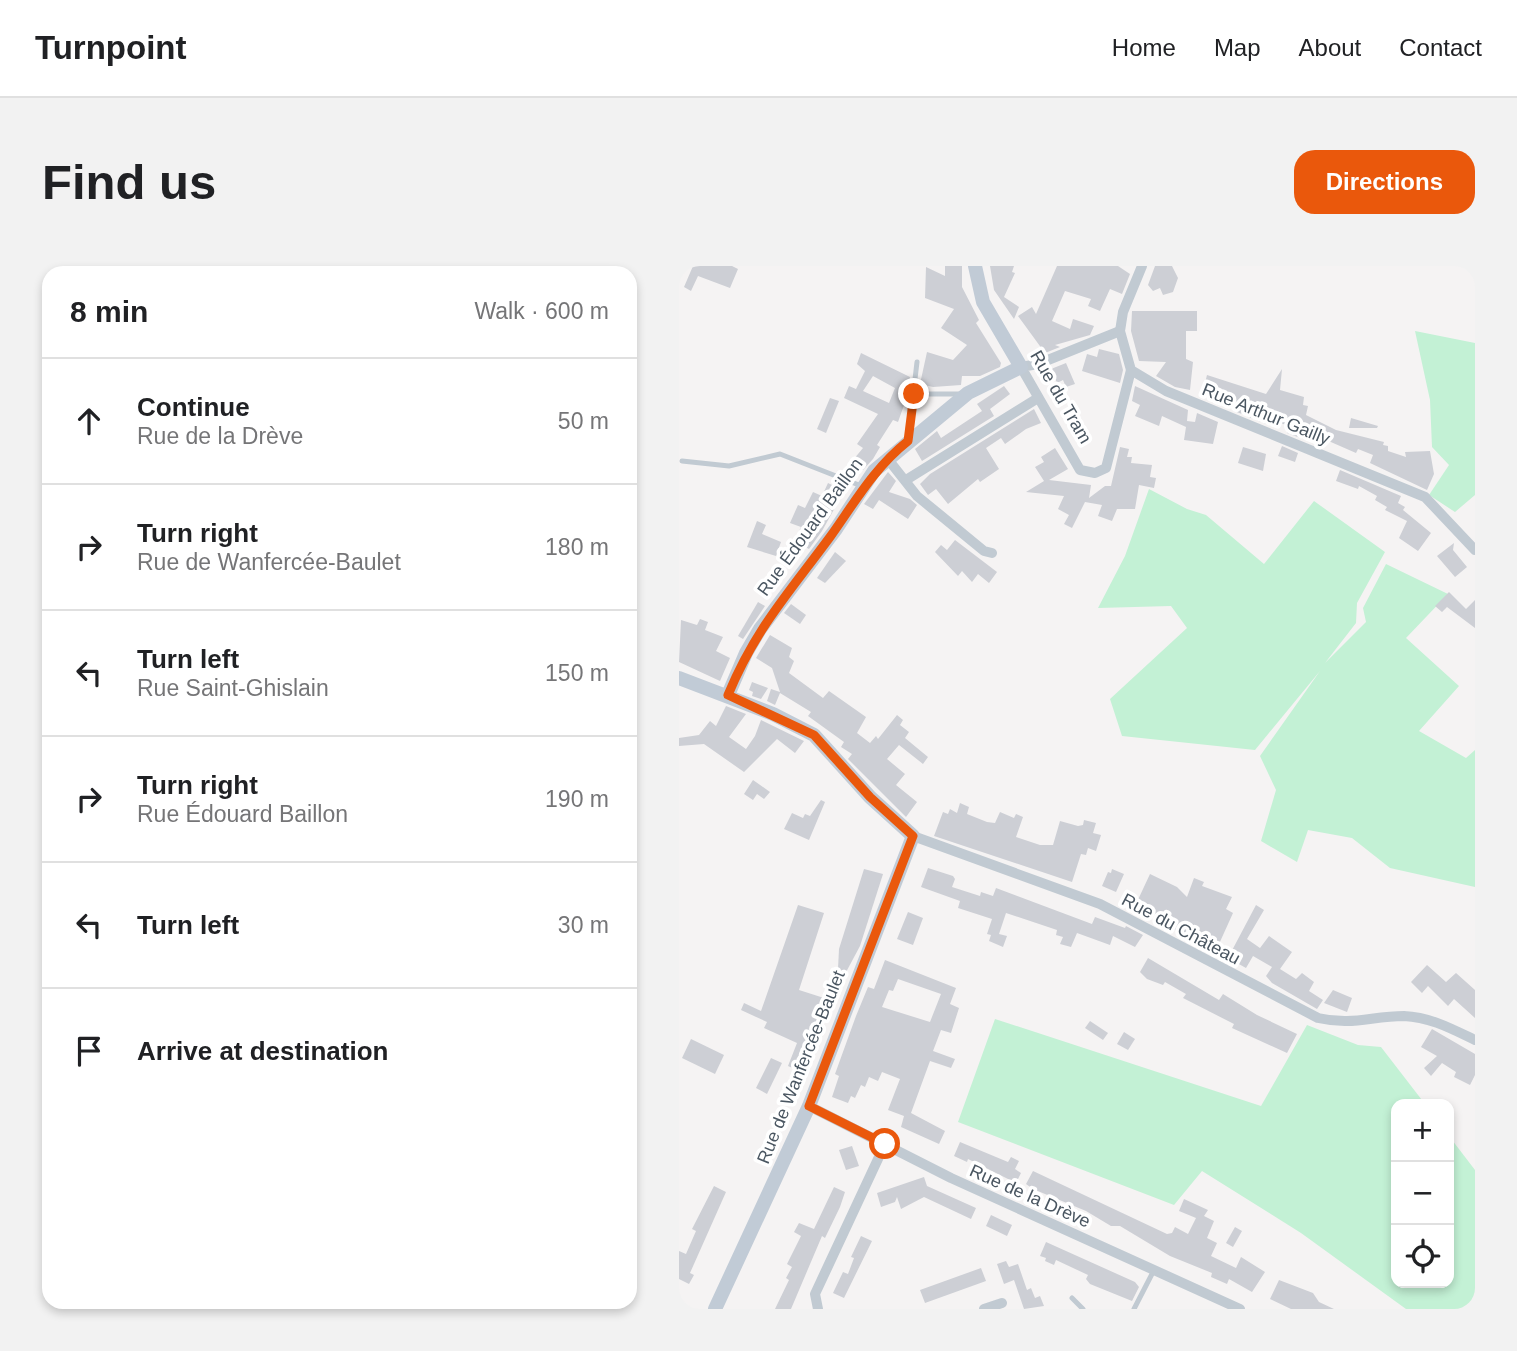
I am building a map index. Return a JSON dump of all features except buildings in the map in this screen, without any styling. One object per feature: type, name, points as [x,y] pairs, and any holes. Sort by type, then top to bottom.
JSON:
[{"type":"main road","name":"Rue du Tram","points":[[975,266],[983,302],[1021,367]]},
{"type":"main road","name":"Rue Édouard Baillon","points":[[728,695],[760,629],[887,458],[968,393],[1021,367]]},
{"type":"main road","points":[[679,678],[728,695],[814,735],[870,797],[913,836]]},
{"type":"main road","name":"Rue de Wanfercée-Baulet","points":[[715,1309],[809,1106],[913,836]]},
{"type":"street","points":[[1131,370],[1120,331],[1123,312],[1142,266]]},
{"type":"street","name":"Rue Édouard Baillon","points":[[1021,367],[1038,365],[1120,331]]},
{"type":"street","name":"Rue du Tram","points":[[1021,367],[1080,470],[1095,473],[1106,468],[1111,457],[1131,370]]},
{"type":"street","name":"Rue Arthur Gailly","points":[[1131,370],[1166,391],[1425,498],[1475,550]]},
{"type":"street","points":[[906,480],[1038,398]]},
{"type":"street","name":"Rue Édouard Baillon","points":[[887,458],[917,496],[949,524],[985,551],[992,553]]},
{"type":"street","name":"Rue du Château","points":[[913,836],[1100,904],[1318,1018],[1342,1024],[1403,1016],[1437,1022],[1475,1041]]},
{"type":"street","name":"Rue de la Drève","points":[[809,1106],[1240,1309]]},
{"type":"street","points":[[818,1309],[815,1294],[885,1144]]},
{"type":"street","points":[[984,1309],[1002,1303]]},
{"type":"lane","points":[[908,441],[918,362]]},
{"type":"lane","points":[[914,394],[968,393]]},
{"type":"lane","points":[[683,461],[729,466],[780,454],[864,487]]},
{"type":"lane","points":[[1135,1309],[1154,1270]]},
{"type":"lane","points":[[1072,1298],[1083,1309]]},
{"type":"green space","points":[[1415,331],[1475,343],[1475,495],[1455,512],[1429,495],[1449,465],[1432,447],[1430,400]]},
{"type":"green space","points":[[1149,489],[1187,509],[1206,515],[1264,564],[1314,501],[1385,552],[1357,603],[1356,623],[1325,663],[1366,622],[1363,608],[1386,564],[1448,594],[1406,638],[1459,686],[1419,731],[1466,758],[1475,750],[1475,887],[1390,868],[1352,838],[1308,830],[1297,862],[1261,841],[1276,790],[1260,756],[1320,671],[1255,750],[1122,736],[1110,699],[1187,628],[1171,606],[1098,608],[1125,556]]},
{"type":"green space","points":[[995,1019],[1261,1106],[1307,1025],[1358,1045],[1381,1047],[1421,1099],[1391,1099],[1391,1288],[1454,1288],[1454,1143],[1475,1170],[1475,1309],[1406,1309],[1301,1233],[1202,1171],[1174,1205],[958,1122]]},
{"type":"route","points":[[885,1144],[809,1106],[913,836],[870,797],[814,735],[802,727],[728,695],[746,653],[778,603],[836,529],[874,471],[908,441],[914,394]]}]
